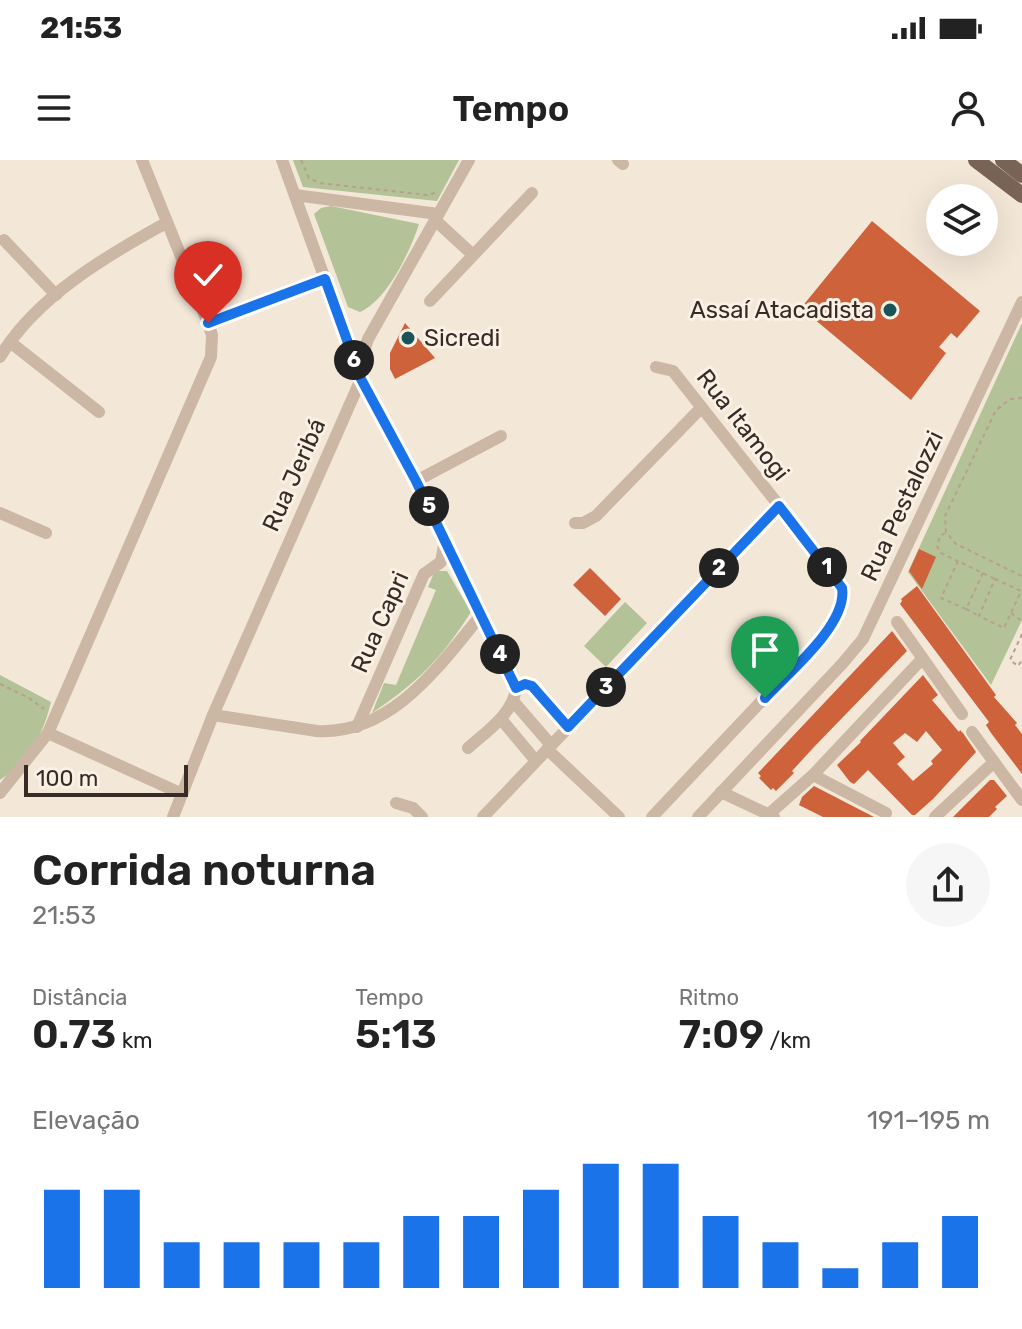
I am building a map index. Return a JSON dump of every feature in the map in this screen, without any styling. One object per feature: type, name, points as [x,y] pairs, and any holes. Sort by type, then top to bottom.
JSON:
[{"type":"main road","points":[[1003,160],[1022,175]]},
{"type":"main road","points":[[983,162],[1022,195]]},
{"type":"street","points":[[0,793],[48,733],[211,357],[212,335],[208,323],[142,160]]},
{"type":"street","points":[[282,160],[361,379],[482,614],[513,689],[549,747],[619,817]]},
{"type":"street","name":"Rua Jeribá","points":[[173,817],[213,715],[361,379],[362,357],[368,339],[469,160]]},
{"type":"street","points":[[430,301],[532,193]]},
{"type":"street","points":[[295,195],[437,217],[473,255]]},
{"type":"street","points":[[0,357],[28,321],[56,295],[107,257],[166,223]]},
{"type":"street","points":[[4,240],[56,295]]},
{"type":"street","points":[[208,323],[325,279]]},
{"type":"street","name":"Rua Pestalozzi","points":[[698,817],[863,639],[1022,302]]},
{"type":"street","points":[[10,342],[99,412]]},
{"type":"street","name":"Rua Itamogi","points":[[652,817],[821,638],[833,622],[844,597],[842,588],[673,371],[656,367]]},
{"type":"street","points":[[575,523],[583,523],[596,516],[701,408]]},
{"type":"street","points":[[416,481],[501,436]]},
{"type":"street","points":[[483,817],[779,506]]},
{"type":"street","points":[[0,513],[46,533]]},
{"type":"street","name":"Rua Capri","points":[[357,727],[424,574],[441,562],[445,540]]},
{"type":"street","points":[[213,715],[317,731],[334,732],[357,727],[402,702],[421,686],[482,614]]},
{"type":"street","points":[[897,622],[962,714]]},
{"type":"street","points":[[721,792],[772,816],[922,659]]},
{"type":"street","points":[[468,748],[501,719],[513,689],[525,684],[532,686],[568,727]]},
{"type":"street","points":[[501,719],[536,761]]},
{"type":"street","points":[[972,732],[1022,800]]},
{"type":"street","points":[[48,733],[180,793]]},
{"type":"street","points":[[935,817],[994,762]]},
{"type":"street","points":[[813,775],[886,813]]},
{"type":"street","points":[[396,803],[413,808],[422,817]]},
{"type":"path","points":[[301,160],[308,176],[319,183],[428,195],[438,192]]},
{"type":"path","points":[[1022,398],[1010,399],[996,410],[945,516],[946,532],[956,544],[1022,576]]},
{"type":"path","points":[[946,532],[940,536],[937,546],[941,553],[958,561],[983,573],[995,579],[1021,591],[1004,628],[941,598],[958,561]]},
{"type":"path","points":[[966,609],[983,573]]},
{"type":"path","points":[[979,616],[995,579]]},
{"type":"path","points":[[1011,613],[1022,621]]},
{"type":"path","points":[[1022,634],[1010,660],[1018,666],[1022,660]]},
{"type":"path","points":[[0,684],[46,710]]},
{"type":"green space","points":[[293,160],[459,160],[437,201],[303,187]]},
{"type":"green space","points":[[331,206],[419,224],[410,248],[388,286],[370,306],[360,312],[348,307],[314,214],[321,208]]},
{"type":"green space","points":[[1022,323],[1022,620],[991,685],[908,572]]},
{"type":"green space","points":[[447,571],[471,612],[428,668],[372,713],[384,683],[396,685],[436,590],[428,587],[434,573]]},
{"type":"green space","points":[[625,602],[647,623],[606,667],[584,646]]},
{"type":"green space","points":[[0,675],[51,702],[44,725],[27,756],[0,780]]},
{"type":"building","name":"Assaí Atacadista","points":[[872,221],[980,311],[957,338],[951,333],[939,347],[946,353],[911,400],[801,308]]},
{"type":"building","name":"Sicredi","points":[[405,323],[435,358],[395,379],[390,369],[390,353]]},
{"type":"building","points":[[919,549],[936,557],[922,589],[909,571]]},
{"type":"building","points":[[590,568],[621,599],[605,616],[573,585]]},
{"type":"building","points":[[917,586],[996,695],[994,697],[1017,723],[1015,725],[1022,734],[1022,774],[991,733],[986,725],[989,722],[900,604],[901,599]]},
{"type":"building","points":[[892,631],[907,651],[814,747],[792,771],[794,773],[776,791],[771,790],[758,773]]},
{"type":"building","points":[[923,675],[938,695],[932,700],[976,752],[934,798],[912,815],[868,770],[854,784],[837,765]],"holes":[[[926,731],[942,750],[931,761],[933,764],[913,781],[897,764],[905,757],[893,743],[905,733],[917,742]]]},
{"type":"building","points":[[990,780],[994,780],[1007,796],[989,817],[953,817]]},
{"type":"building","points":[[814,786],[874,817],[823,817],[799,805],[802,797]]},
{"type":"place","name":"Assaí Atacadista","points":[[890,310]]},
{"type":"place","name":"Sicredi","points":[[408,338]]},
{"type":"route","points":[[208,323],[325,279],[361,379],[416,481],[516,688],[525,684],[532,686],[568,727],[779,506],[829,569],[842,588],[844,597],[833,622],[821,638],[765,698]]}]
